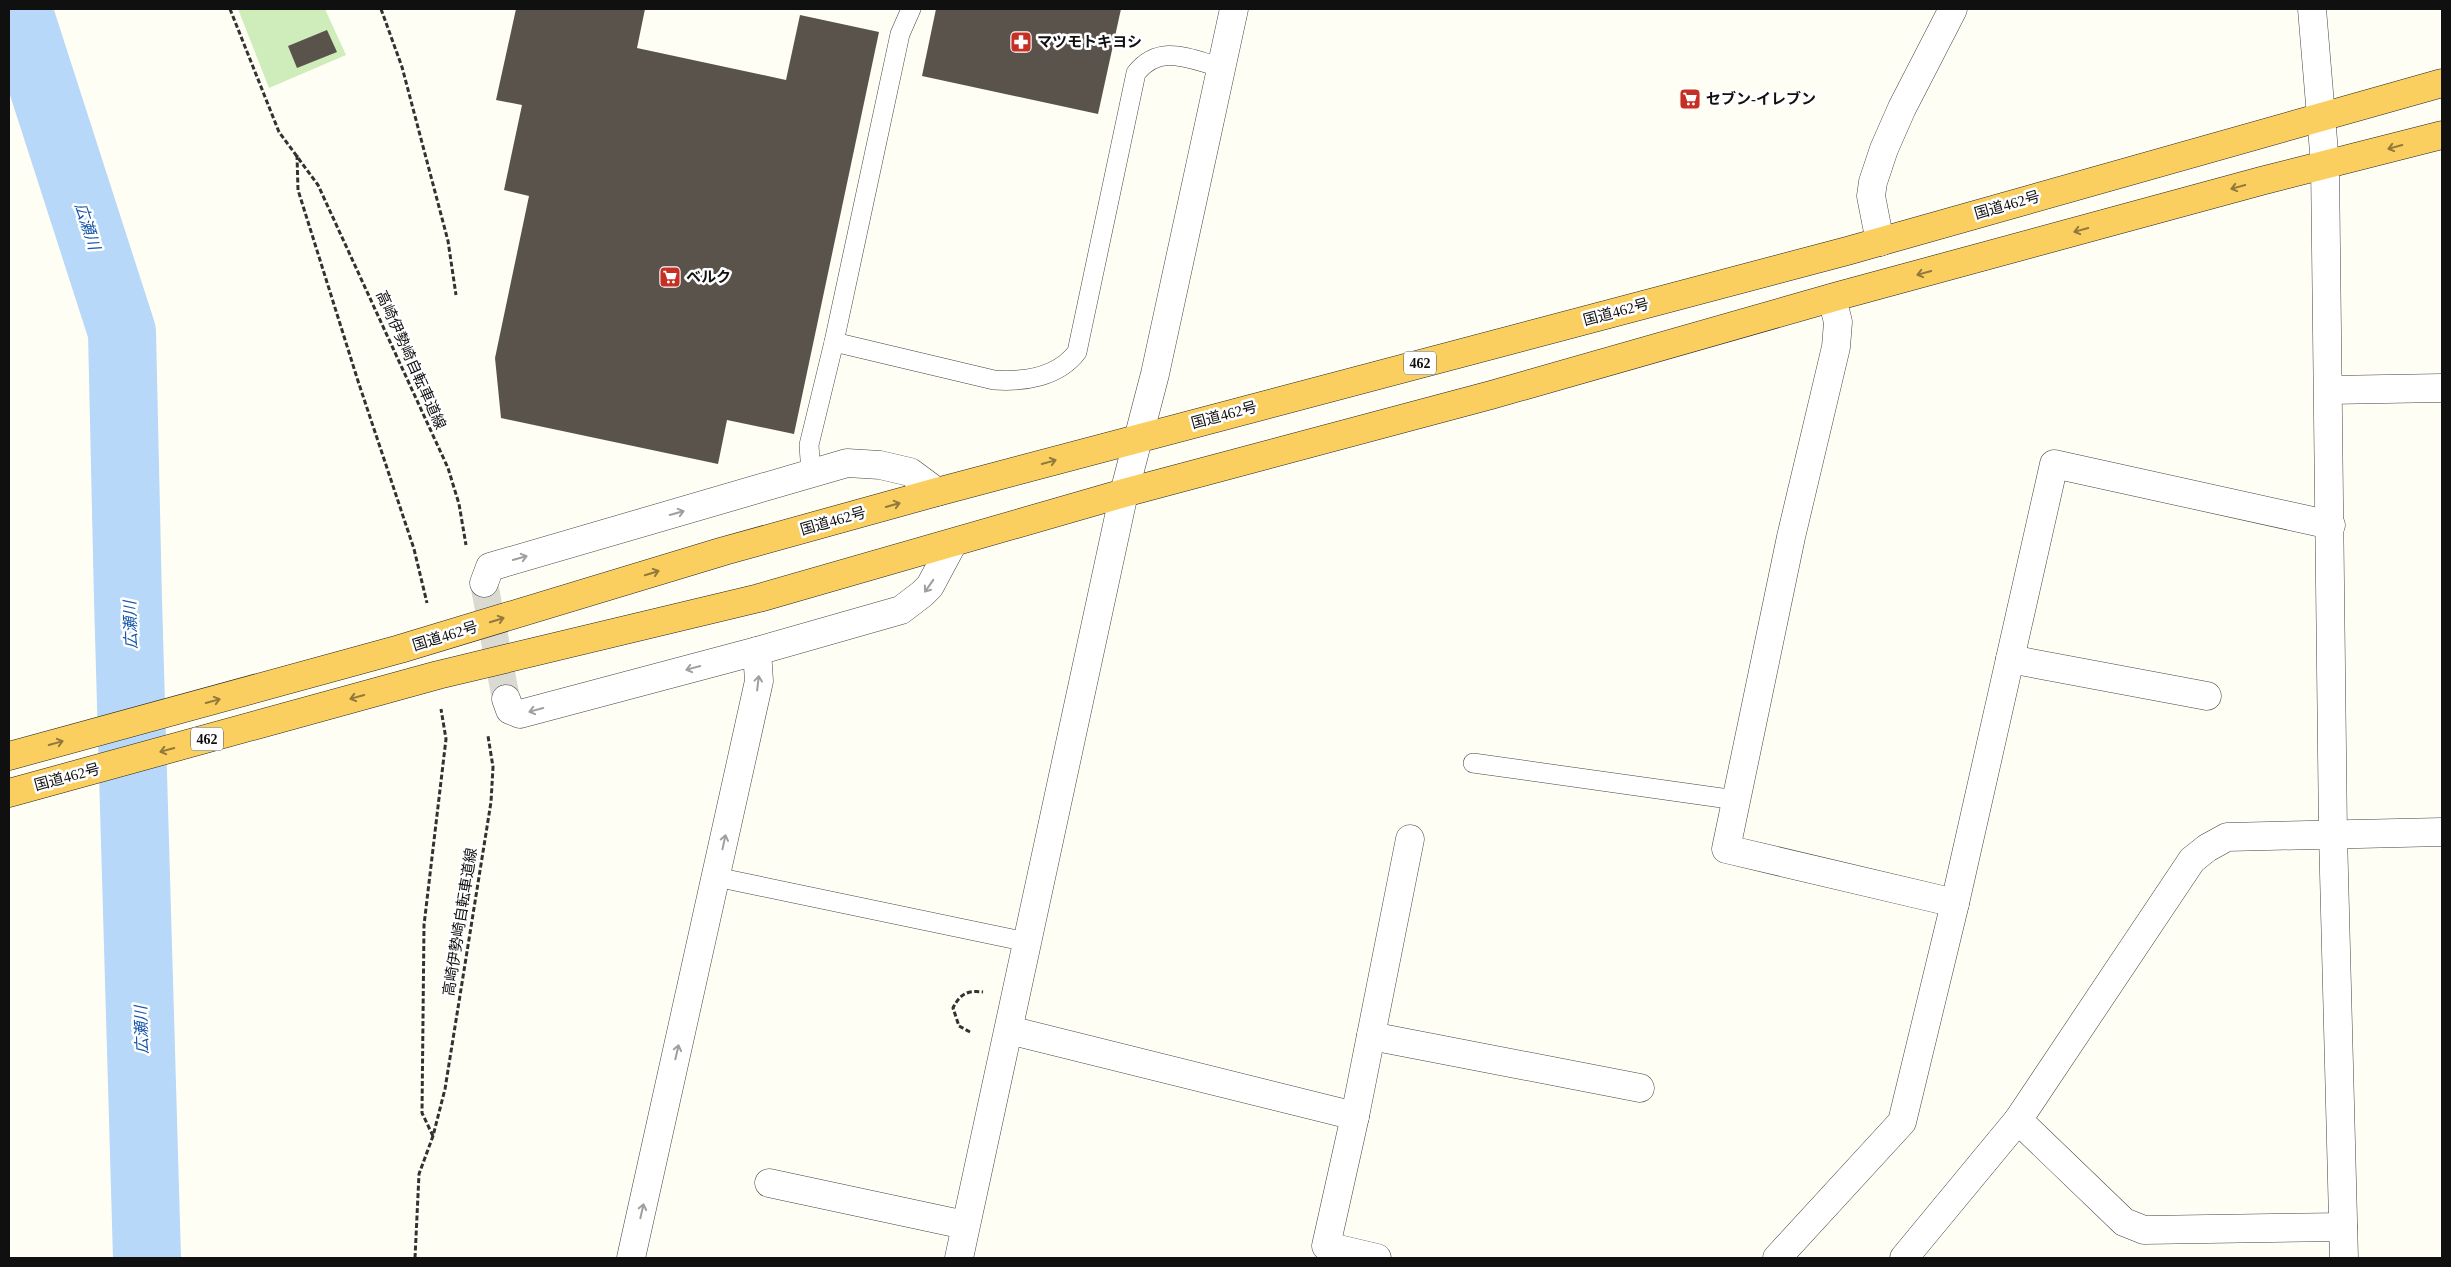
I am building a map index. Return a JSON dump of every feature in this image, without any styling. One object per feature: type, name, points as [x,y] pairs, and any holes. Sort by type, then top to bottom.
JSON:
[{"type":"highway","name":"国道462号","points":[[9,756],[400,650],[724,552],[937,492],[1880,242],[2442,83]]},
{"type":"highway","name":"国道462号","points":[[9,793],[404,684],[517,655],[759,598],[1124,493],[1481,398],[1832,298],[2325,164],[2442,135]]},
{"type":"street","points":[[959,1258],[1124,493],[1139,438],[1234,9]]},
{"type":"street","points":[[1880,242],[1871,196],[1873,182],[1884,149],[1902,108],[1953,9]]},
{"type":"street","points":[[2312,9],[2325,164],[2331,524],[2333,834],[2344,1258]]},
{"type":"street","points":[[1832,298],[1838,322],[1836,347],[1791,537],[1726,849],[1955,903]]},
{"type":"street","points":[[2329,390],[2442,388]]},
{"type":"street","points":[[484,583],[490,567],[847,463],[880,465],[910,472],[937,492]]},
{"type":"street","points":[[1777,1258],[1902,1122],[1955,903],[2054,464],[2331,524]]},
{"type":"street","points":[[506,699],[510,710],[520,714],[757,651],[901,610],[930,586],[953,543]]},
{"type":"street","points":[[631,1258],[759,681],[757,651]]},
{"type":"street","points":[[2010,659],[2207,696]]},
{"type":"street","points":[[1904,1258],[2018,1120],[2192,860],[2207,848],[2228,837],[2442,832]]},
{"type":"street","points":[[1377,1258],[1324,1252],[1355,1116],[1410,840]]},
{"type":"street","points":[[1009,1030],[1355,1116]]},
{"type":"street","points":[[1371,1036],[1640,1088]]},
{"type":"street","points":[[2018,1120],[2124,1222],[2144,1230],[2344,1227]]},
{"type":"street","points":[[769,1183],[965,1225]]},
{"type":"lane","points":[[811,474],[809,445],[834,342],[900,34],[911,9]]},
{"type":"lane","points":[[834,342],[994,380],[1014,381],[1055,372],[1069,362],[1077,352],[1136,73],[1144,62],[1157,56],[1170,54],[1220,67]]},
{"type":"lane","points":[[1473,763],[1736,800]]},
{"type":"lane","points":[[716,877],[1027,942]]},
{"type":"path","name":"高崎伊勢崎自転車道線","points":[[230,9],[279,132],[297,154],[327,202],[448,468],[459,504],[467,553]]},
{"type":"path","points":[[381,9],[407,85],[448,241],[456,295]]},
{"type":"path","points":[[297,154],[298,190],[358,381],[414,549],[427,603]]},
{"type":"path","name":"高崎伊勢崎自転車道線","points":[[432,1136],[422,1113],[424,925],[445,757],[446,739],[441,709]]},
{"type":"path","name":"高崎伊勢崎自転車道線","points":[[415,1258],[419,1174],[445,1089],[490,802],[493,767],[486,727]]},
{"type":"path","points":[[970,1032],[959,1026],[953,1008],[958,997],[968,992],[987,992]]},
{"type":"green space","points":[[238,9],[325,9],[346,55],[269,88]]},
{"type":"building","name":"ベルク","points":[[516,9],[645,9],[637,48],[786,80],[800,15],[879,32],[794,434],[727,420],[718,464],[501,418],[495,358],[529,196],[504,190],[522,105],[496,100]]},
{"type":"building","name":"マツモトキヨシ","points":[[936,9],[1121,9],[1098,114],[922,76]]},
{"type":"building","points":[[327,30],[337,52],[297,68],[288,46]]},
{"type":"waterway","name":"広瀬川","points":[[18,9],[122,332],[147,1258]]},
{"type":"tunnel","points":[[484,583],[506,699]]},
{"type":"place","name":"マツモトキヨシ","points":[[1021,42]]},
{"type":"place","name":"セブン-イレブン","points":[[1690,99]]},
{"type":"place","name":"ベルク","points":[[670,277]]}]
